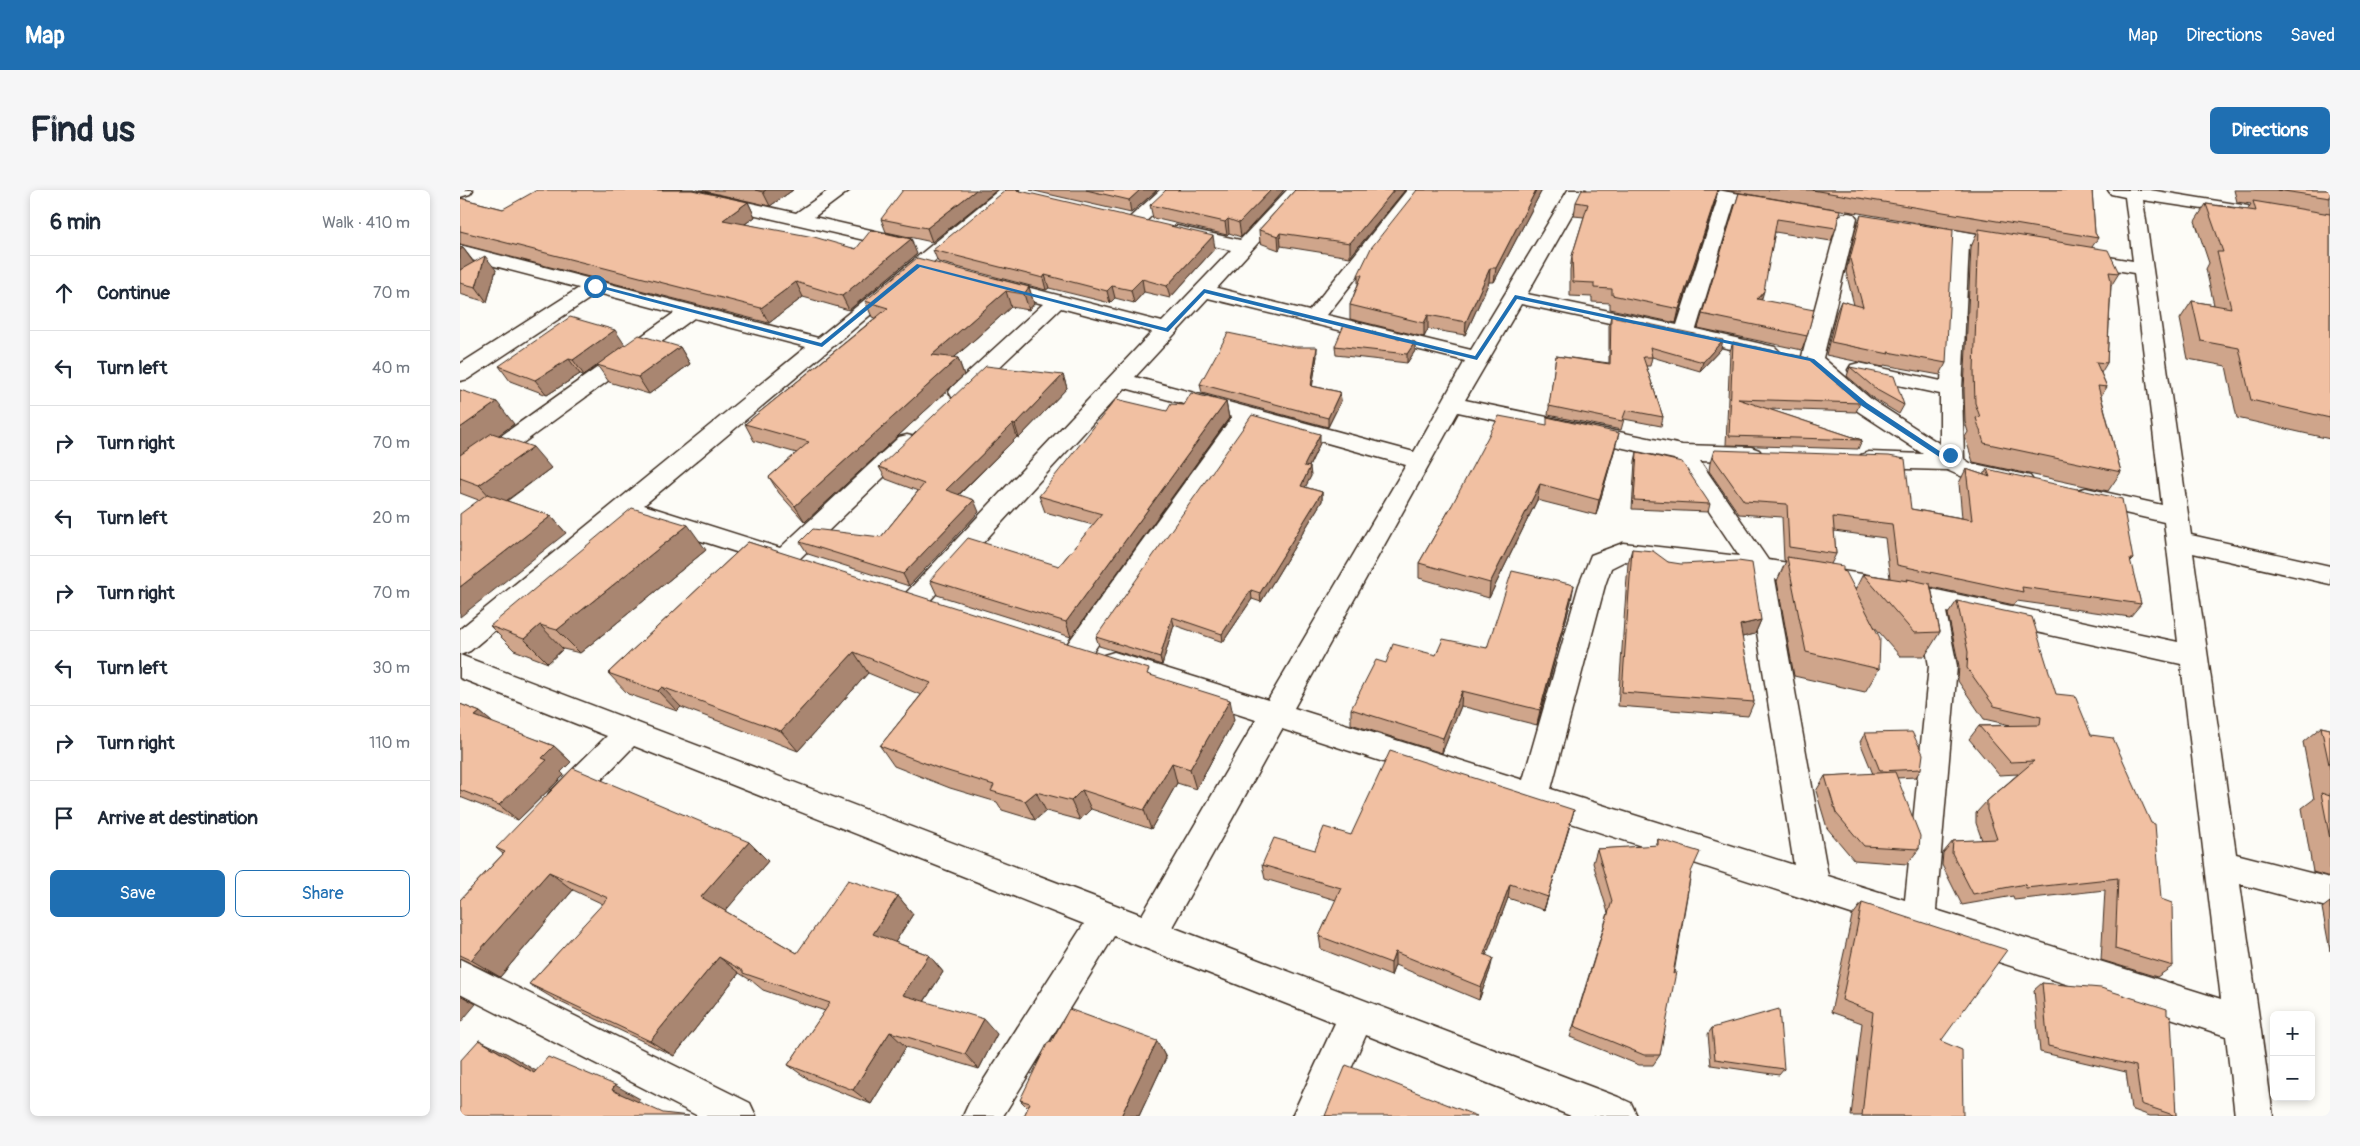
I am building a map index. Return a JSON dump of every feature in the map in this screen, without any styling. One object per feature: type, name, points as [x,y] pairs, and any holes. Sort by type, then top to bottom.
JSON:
[{"type":"street","points":[[460,192],[464,190]]},
{"type":"street","points":[[669,190],[799,220],[931,262]]},
{"type":"street","points":[[799,220],[841,190]]},
{"type":"street","points":[[1135,222],[1170,190]]},
{"type":"street","points":[[887,591],[928,604],[1122,380],[1297,190]]},
{"type":"street","points":[[1314,318],[1416,190]]},
{"type":"street","points":[[1150,934],[1420,462],[1477,358],[1577,190]]},
{"type":"street","points":[[1685,190],[1791,208]]},
{"type":"street","points":[[2258,1115],[2241,1023],[2143,269],[2128,191],[2261,214]]},
{"type":"street","points":[[466,632],[626,508],[822,345],[931,262],[1014,193]]},
{"type":"street","points":[[1685,333],[1727,197]]},
{"type":"street","points":[[1117,218],[1244,248]]},
{"type":"street","points":[[1797,357],[1848,218]]},
{"type":"street","points":[[1895,226],[2028,249]]},
{"type":"street","points":[[1952,462],[1951,390],[1960,237]]},
{"type":"street","points":[[460,251],[822,345]]},
{"type":"street","points":[[2056,254],[2143,269]]},
{"type":"street","points":[[474,273],[495,260]]},
{"type":"street","points":[[974,280],[1168,330]]},
{"type":"street","points":[[460,374],[595,286]]},
{"type":"street","points":[[1204,291],[1477,358]]},
{"type":"street","points":[[1515,297],[1951,390]]},
{"type":"street","points":[[942,409],[1056,301]]},
{"type":"street","points":[[460,476],[690,311]]},
{"type":"street","points":[[1797,357],[1864,405],[1963,468],[2040,486]]},
{"type":"street","points":[[1122,380],[1420,462]]},
{"type":"street","points":[[1452,404],[1682,453],[1768,456]]},
{"type":"street","points":[[1246,414],[1064,647],[2241,1023]]},
{"type":"street","points":[[784,558],[920,430]]},
{"type":"street","points":[[1682,453],[1760,568],[1814,886]]},
{"type":"street","points":[[1846,459],[1952,462]]},
{"type":"street","points":[[2069,492],[2177,529],[2330,575]]},
{"type":"street","points":[[626,508],[812,567]]},
{"type":"street","points":[[1534,797],[1600,562],[1623,552],[1760,568],[1862,584],[2194,656]]},
{"type":"street","points":[[1919,920],[1943,666],[1930,599]]},
{"type":"street","points":[[460,666],[1618,1116]]},
{"type":"street","points":[[542,820],[630,732]]},
{"type":"street","points":[[2220,864],[2330,893]]},
{"type":"street","points":[[982,1116],[1107,918]]},
{"type":"street","points":[[460,976],[737,1116]]},
{"type":"street","points":[[1311,1116],[1357,1014]]},
{"type":"building","points":[[537,190],[692,190],[748,202],[723,220],[814,237],[856,249],[871,230],[911,239],[842,296],[796,282],[761,308],[460,231],[460,198],[503,209]]},
{"type":"building","points":[[903,190],[976,190],[927,228],[881,219]]},
{"type":"building","points":[[1006,190],[1016,190],[1213,236],[1167,286],[1142,279],[1131,290],[1112,286],[1107,291],[1045,275],[1043,278],[933,250]]},
{"type":"building","points":[[1086,190],[1140,190],[1129,200]]},
{"type":"building","points":[[1166,190],[1271,190],[1239,223],[1228,219],[1225,222],[1150,205]]},
{"type":"building","points":[[1295,190],[1394,190],[1350,243],[1280,233],[1278,236],[1259,230]]},
{"type":"building","points":[[1417,190],[1536,190],[1496,268],[1490,268],[1466,322],[1428,315],[1424,323],[1350,305],[1362,275],[1358,275],[1371,248]]},
{"type":"building","points":[[1582,190],[1718,190],[1679,309],[1612,295],[1612,289],[1594,288],[1594,283],[1573,282],[1572,256],[1588,204],[1576,202]]},
{"type":"building","points":[[1812,190],[2092,190],[2095,233],[2098,238]]},
{"type":"building","points":[[2277,190],[2330,190],[2330,198]]},
{"type":"building","points":[[1739,193],[1840,210],[1836,228],[1777,219],[1764,291],[1757,299],[1814,310],[1807,336],[1702,314]]},
{"type":"building","points":[[2253,201],[2330,214],[2330,418],[2251,400],[2239,348],[2201,341],[2192,301],[2231,308],[2217,252],[2223,252],[2206,204],[2256,211]]},
{"type":"building","points":[[1861,215],[1953,230],[1946,363],[1831,342],[1841,301],[1863,307],[1850,259]]},
{"type":"building","points":[[1979,229],[2108,250],[2119,273],[2109,272],[2111,281],[2107,363],[2096,362],[2107,387],[2098,386],[2121,472],[1984,443],[1976,418],[1980,417],[1975,403],[1974,371]]},
{"type":"building","points":[[485,256],[476,287],[460,283],[460,270]]},
{"type":"building","points":[[917,258],[1029,287],[1024,294],[1006,291],[932,355],[958,358],[795,506],[769,477],[809,442],[745,424],[888,308],[865,301]]},
{"type":"building","points":[[1611,316],[1723,340],[1703,362],[1650,347],[1652,357],[1643,357],[1663,417],[1626,410],[1622,421],[1549,406],[1556,356],[1610,364]]},
{"type":"building","points":[[570,317],[615,330],[573,360],[569,359],[535,380],[499,366]]},
{"type":"building","points":[[1344,325],[1415,342],[1407,354],[1335,346]]},
{"type":"building","points":[[1228,333],[1295,347],[1317,347],[1311,386],[1340,392],[1328,418],[1200,384]]},
{"type":"building","points":[[639,335],[680,347],[638,377],[597,365]]},
{"type":"building","points":[[1733,342],[1808,358],[1860,403],[1738,399],[1862,440],[1729,436]]},
{"type":"building","points":[[986,366],[1063,375],[1015,425],[1013,424],[946,490],[974,500],[903,574],[800,542],[813,529],[881,537],[924,484],[879,467]]},
{"type":"building","points":[[1850,367],[1894,376],[1904,405],[1877,390]]},
{"type":"building","points":[[460,390],[497,402],[460,428]]},
{"type":"building","points":[[1191,393],[1226,402],[1066,622],[930,580],[968,538],[1059,566],[1102,514],[1039,496],[1116,399],[1167,411],[1171,404],[1184,405]]},
{"type":"building","points":[[1252,415],[1320,434],[1304,466],[1310,467],[1301,486],[1322,492],[1260,593],[1251,590],[1222,634],[1172,617],[1160,657],[1096,637]]},
{"type":"building","points":[[1499,416],[1547,425],[1547,417],[1619,433],[1599,500],[1540,484],[1490,583],[1419,563],[1452,505]]},
{"type":"building","points":[[492,433],[533,447],[479,485],[460,478],[460,455]]},
{"type":"building","points":[[1714,450],[1889,456],[1905,459],[1911,509],[1972,520],[1966,469],[1990,477],[1987,469],[2122,499],[2133,559],[2130,559],[2141,604],[2022,587],[2023,592],[1897,565],[1892,524],[1833,517],[1836,554],[1789,547],[1787,504],[1744,501],[1713,457]]},
{"type":"building","points":[[1637,452],[1682,462],[1710,504],[1634,500]]},
{"type":"building","points":[[487,494],[551,516],[460,587],[460,514]]},
{"type":"building","points":[[632,508],[688,525],[557,630],[540,625],[524,639],[490,626]]},
{"type":"building","points":[[748,542],[1149,669],[1147,674],[1230,700],[1190,769],[1172,763],[1144,810],[1082,790],[1071,801],[1036,792],[1025,801],[991,791],[994,785],[938,768],[880,746],[931,683],[854,652],[781,731],[662,687],[658,691],[608,673]]},
{"type":"building","points":[[1632,549],[1653,551],[1668,562],[1681,564],[1738,561],[1752,563],[1761,620],[1740,625],[1754,702],[1622,692]]},
{"type":"building","points":[[1787,557],[1843,566],[1843,571],[1846,572],[1880,638],[1879,669],[1806,652]]},
{"type":"building","points":[[1512,571],[1574,585],[1540,710],[1462,691],[1443,738],[1351,709],[1376,660],[1386,663],[1393,644],[1436,655],[1443,639],[1487,648]]},
{"type":"building","points":[[1863,574],[1908,581],[1907,579],[1930,584],[1940,632],[1914,633]]},
{"type":"building","points":[[1957,601],[2032,617],[2056,694],[2075,696],[2091,735],[2113,738],[2151,823],[2155,824],[2161,899],[2172,903],[2173,966],[2115,949],[2118,878],[2026,888],[2025,884],[1973,894],[1952,853],[1953,841],[1997,839],[1987,810],[1987,801],[2034,761],[2010,762],[1979,726],[2040,725],[2041,717],[1994,706],[1967,668],[1968,652]]},
{"type":"building","points":[[460,704],[480,712],[475,716],[554,746],[542,758],[547,760],[499,805],[460,790]]},
{"type":"building","points":[[2321,727],[2330,729],[2330,769]]},
{"type":"building","points":[[1912,732],[1923,754],[1921,769],[1880,771],[1865,733]]},
{"type":"building","points":[[1390,751],[1574,810],[1548,897],[1510,884],[1484,954],[1493,958],[1481,987],[1395,952],[1391,963],[1319,936],[1341,888],[1262,865],[1274,838],[1315,850],[1324,827],[1351,835]]},
{"type":"building","points":[[573,768],[749,842],[701,897],[797,953],[848,880],[898,896],[873,934],[929,955],[903,995],[984,1019],[965,1054],[890,1032],[853,1090],[788,1065],[830,1003],[743,973],[743,971],[719,957],[650,1041],[529,984],[608,898],[549,872],[471,960],[460,955],[460,900],[505,852],[496,848]]},
{"type":"building","points":[[1895,772],[1920,836],[1919,849],[1864,846],[1836,813],[1825,776]]},
{"type":"building","points":[[2321,793],[2330,796],[2330,839]]},
{"type":"building","points":[[1658,839],[1700,852],[1691,872],[1673,974],[1676,972],[1660,1055],[1644,1055],[1574,1026],[1612,901],[1597,849],[1658,845]]},
{"type":"building","points":[[1862,903],[2007,950],[1941,1041],[1962,1050],[1963,1116],[1862,1116],[1873,1012],[1842,1000]]},
{"type":"building","points":[[2042,983],[2101,988],[2167,1009],[2167,1015],[2171,1017],[2176,1116],[2141,1104],[2136,1066],[2048,1046]]},
{"type":"building","points":[[1069,1009],[1157,1041],[1121,1116],[1024,1116],[1030,1103],[1020,1100],[1048,1042],[1051,1042]]},
{"type":"building","points":[[1779,1009],[1784,1069],[1715,1059],[1712,1028]]},
{"type":"building","points":[[479,1040],[534,1073],[548,1057],[615,1085],[612,1090],[663,1113],[689,1116],[460,1116],[460,1061]]},
{"type":"building","points":[[1346,1065],[1477,1116],[1325,1116]]},
{"type":"route","points":[[595,286],[822,345],[919,265],[1168,330],[1204,291],[1477,358],[1515,297],[1812,360],[1864,405],[1952,462],[1950,455]]}]
